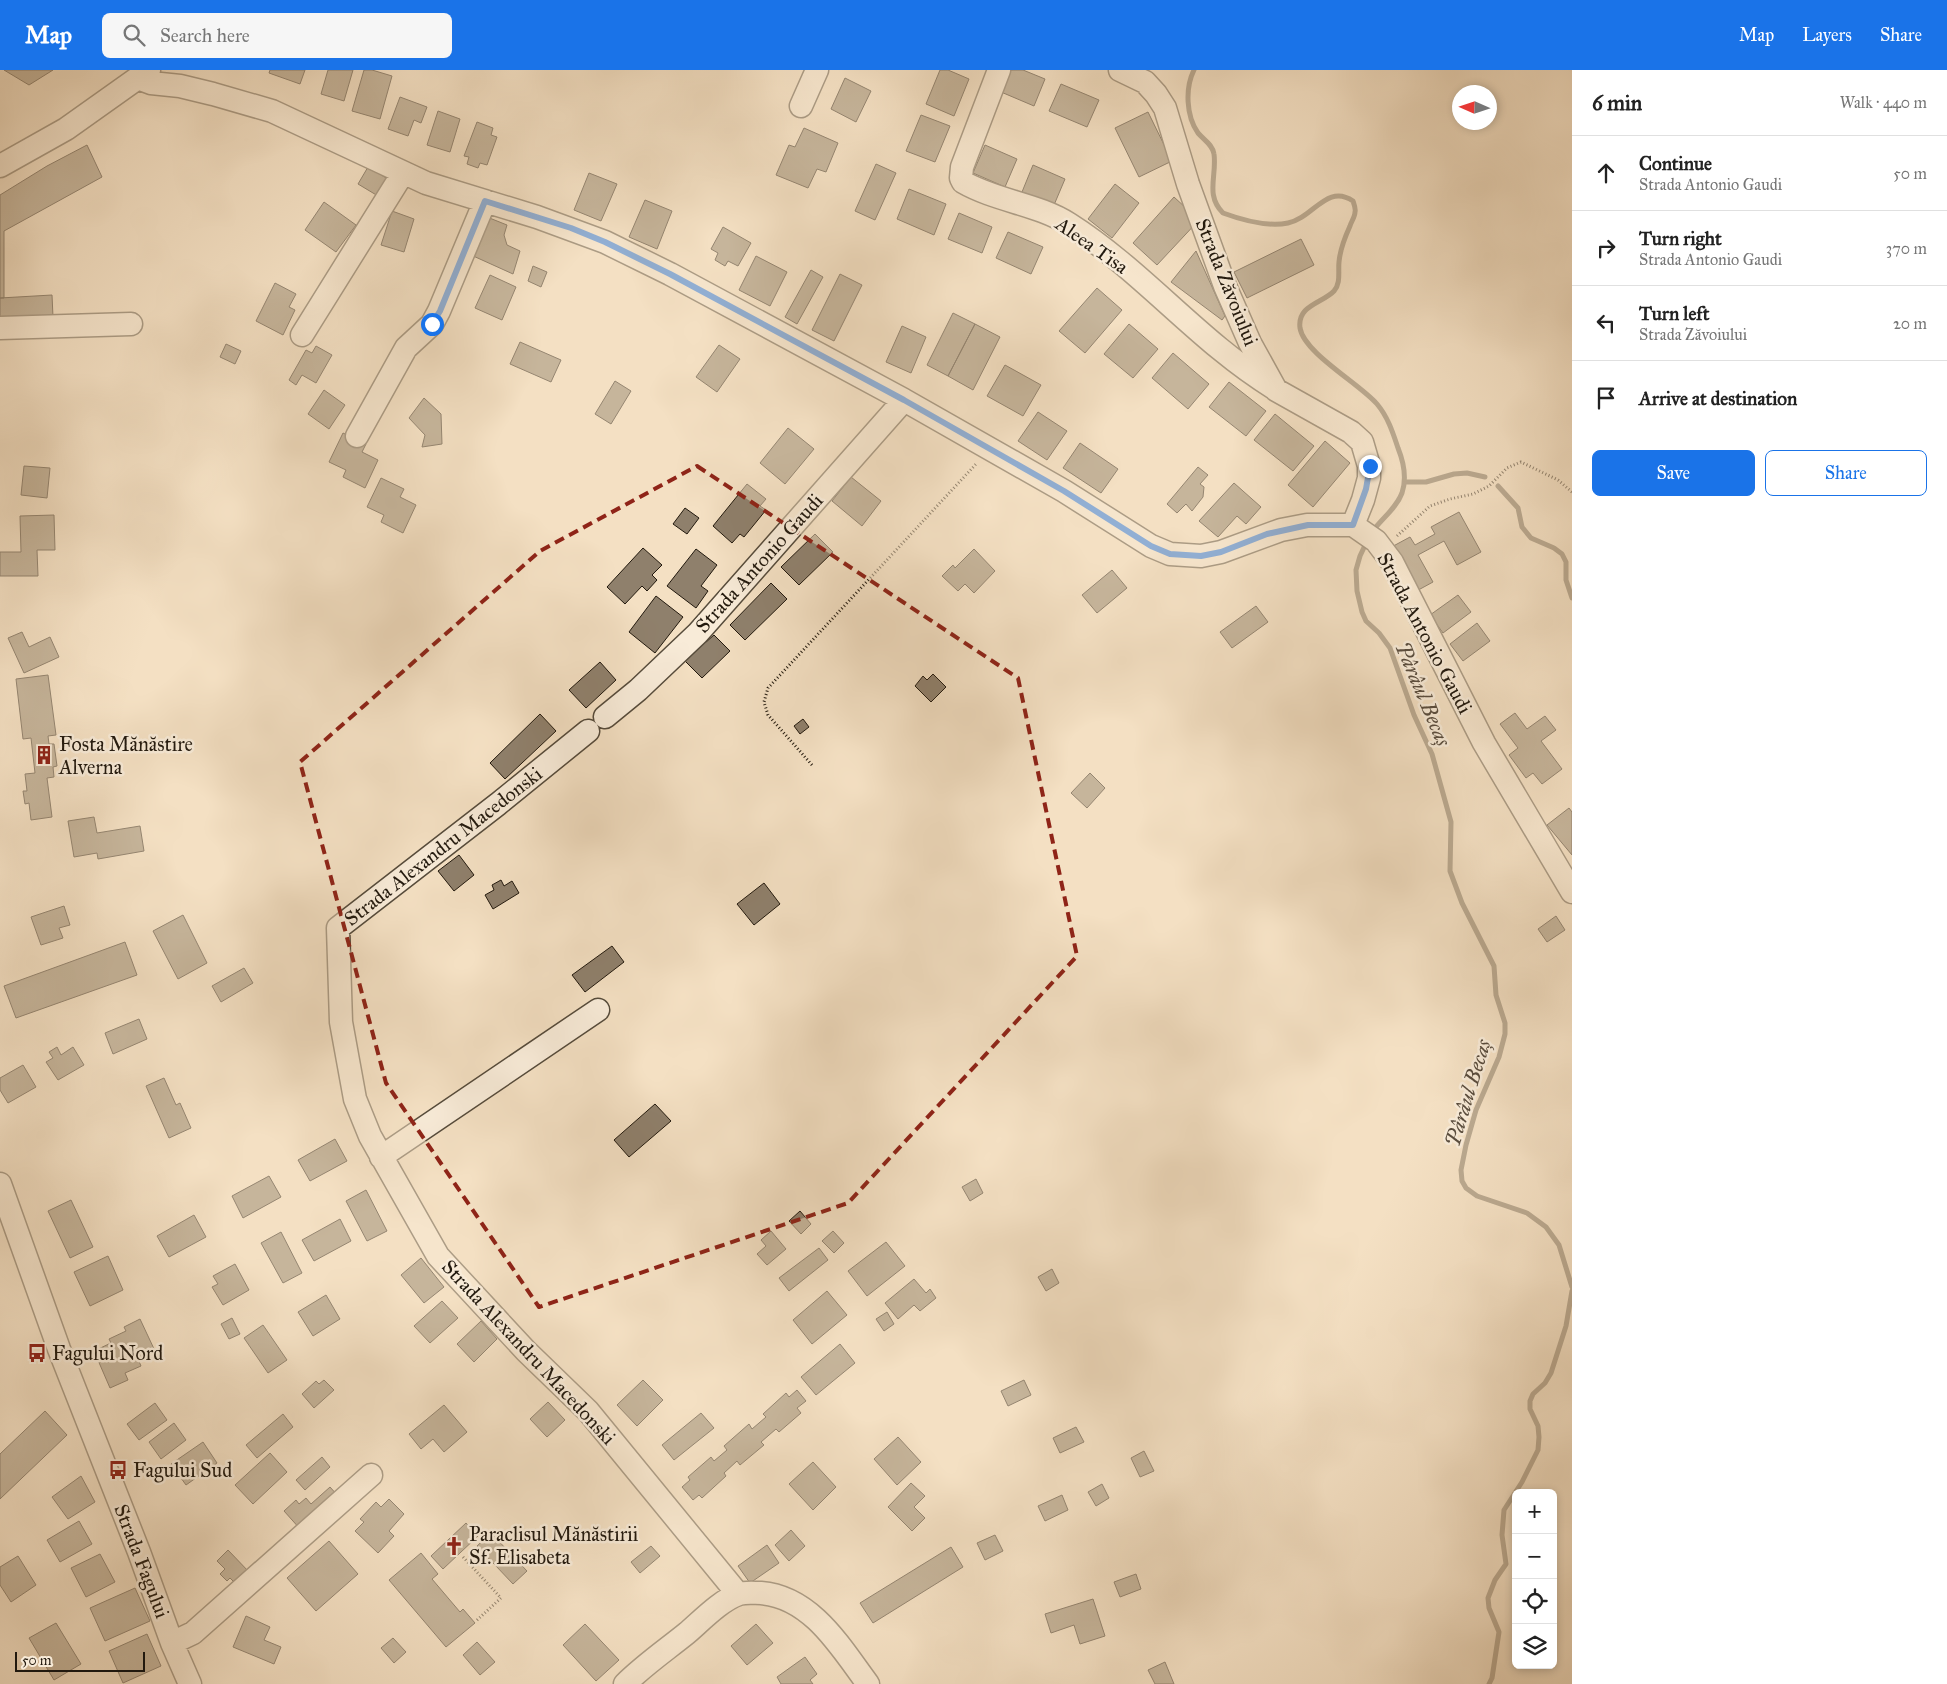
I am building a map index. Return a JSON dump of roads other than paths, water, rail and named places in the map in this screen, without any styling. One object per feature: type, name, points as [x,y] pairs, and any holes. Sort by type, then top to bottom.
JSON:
[{"type":"street","points":[[801,106],[818,70]]},
{"type":"street","name":"Aleea Tisa","points":[[999,70],[962,166],[961,178],[964,182],[1068,223],[1112,256],[1229,357],[1276,390]]},
{"type":"street","name":"Strada Zăvoiului","points":[[1120,70],[1145,82],[1165,108],[1188,184],[1224,286],[1250,343],[1276,390]]},
{"type":"street","points":[[0,166],[66,129],[144,74],[151,83],[180,86],[272,111],[434,186],[546,220],[605,242],[670,274],[904,400],[1064,491],[1151,546],[1170,554],[1201,556],[1221,552],[1267,534],[1308,525],[1368,537],[1363,500],[1370,466],[1362,442],[1351,432],[1276,390]]},
{"type":"street","points":[[302,335],[403,173]]},
{"type":"street","points":[[357,436],[406,348],[432,324],[440,311],[485,201]]},
{"type":"street","points":[[0,328],[130,324]]},
{"type":"street","name":"Strada Antonio Gaudi","points":[[596,724],[638,690],[698,633],[904,400]]},
{"type":"street","name":"Strada Antonio Gaudi","points":[[1368,537],[1392,562],[1484,743],[1572,892]]},
{"type":"street","name":"Strada Alexandru Macedonski","points":[[596,724],[498,804],[338,928],[341,1022],[346,1056],[355,1098],[370,1136],[438,1256],[526,1351],[588,1411],[738,1594]]},
{"type":"street","points":[[381,1157],[598,1010]]},
{"type":"street","name":"Strada Fagului","points":[[0,1184],[56,1340],[139,1552],[172,1643],[190,1684]]},
{"type":"street","points":[[172,1643],[193,1633],[371,1475]]},
{"type":"street","points":[[625,1684],[638,1671],[720,1605],[738,1594],[753,1592],[772,1594],[792,1602],[810,1613],[826,1630],[868,1684]]},
{"type":"waterway","name":"Pârâul Becaș","points":[[1194,70],[1189,85],[1189,110],[1194,126],[1210,145],[1214,154],[1214,199],[1223,213],[1255,222],[1280,224],[1297,220],[1320,203],[1335,196],[1353,201],[1355,214],[1340,253],[1338,285],[1334,291],[1302,314],[1300,328],[1311,348],[1377,404],[1387,420],[1394,437],[1403,465],[1404,487],[1396,504],[1372,532]]},
{"type":"waterway","points":[[1405,482],[1426,482],[1454,474],[1467,473],[1485,477]]},
{"type":"waterway","points":[[1498,486],[1518,508],[1522,527],[1531,538],[1554,548],[1562,554],[1566,562],[1566,580],[1572,598]]},
{"type":"waterway","name":"Pârâul Becaș","points":[[1367,541],[1356,570],[1357,591],[1362,612],[1366,621],[1379,633],[1390,648],[1414,715],[1432,754],[1451,822],[1450,871],[1462,903],[1494,966],[1496,995],[1505,1023],[1505,1034],[1499,1057],[1476,1110],[1466,1145],[1461,1170],[1462,1181],[1466,1188],[1477,1196],[1527,1213],[1546,1227],[1559,1245],[1572,1287]]},
{"type":"waterway","name":"Pârâul Becaș","points":[[1489,1684],[1492,1678],[1499,1632],[1489,1608],[1488,1598],[1495,1580],[1506,1564],[1502,1535],[1504,1510],[1522,1482],[1538,1450],[1538,1426],[1530,1409],[1530,1401],[1533,1394],[1545,1383],[1551,1373],[1566,1326],[1572,1291]]},
{"type":"place","name":"Fosta Mănăstire Alverna","points":[[44,755]]},
{"type":"place","name":"Fagului Nord","points":[[37,1353]]},
{"type":"place","name":"Fagului Sud","points":[[118,1470]]},
{"type":"place","name":"Paraclisul Mănăstirii Sf. Elisabeta","points":[[454,1546]]}]
